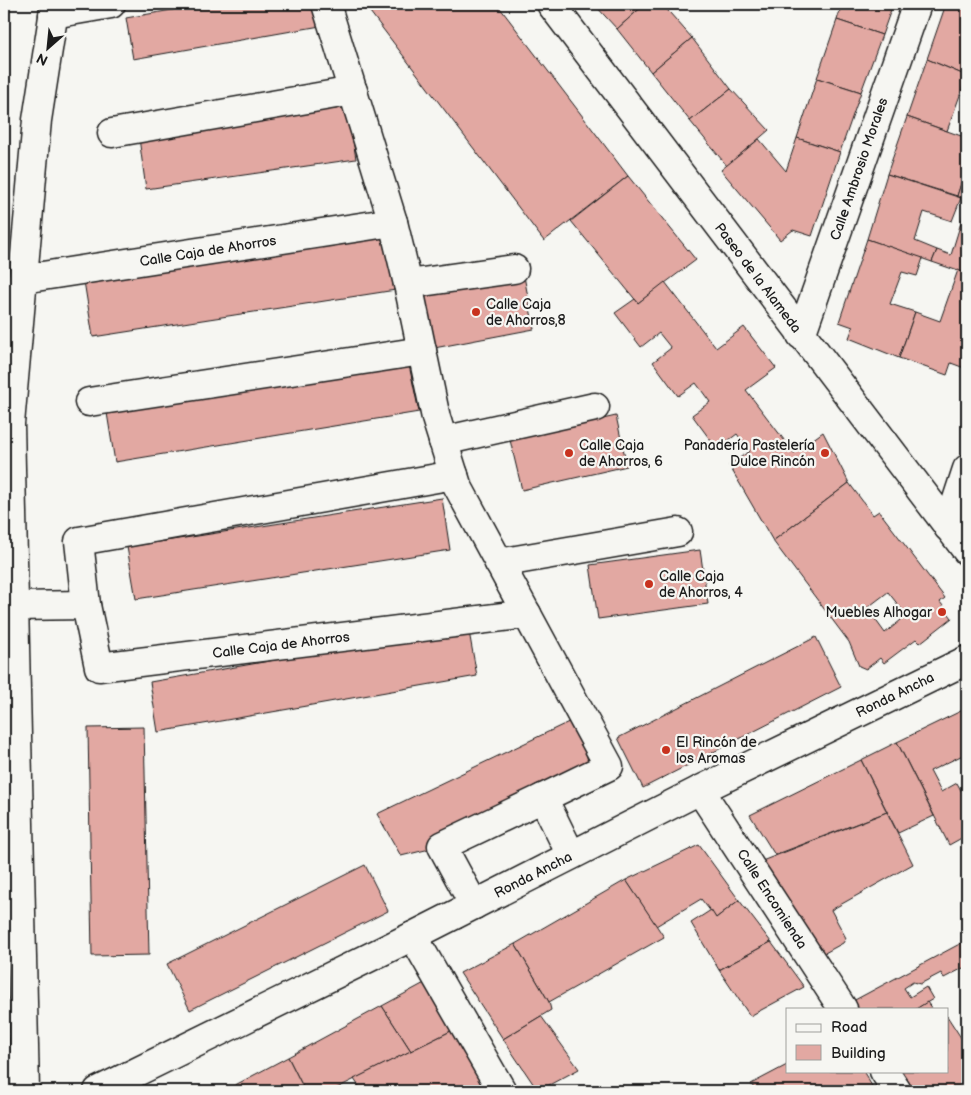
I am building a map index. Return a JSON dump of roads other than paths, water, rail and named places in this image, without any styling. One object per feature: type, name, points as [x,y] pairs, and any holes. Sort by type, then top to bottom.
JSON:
[{"type":"street","points":[[25,1091],[14,606],[7,424],[38,120],[54,9],[111,4]]},
{"type":"street","points":[[326,4],[393,222],[436,418],[456,485],[609,766],[442,846],[474,905]]},
{"type":"street","name":"Paseo de la Alameda","points":[[551,4],[967,551]]},
{"type":"street","name":"Calle Ambrosio Morales","points":[[801,335],[917,4]]},
{"type":"street","points":[[112,133],[353,91]]},
{"type":"street","name":"Calle Caja de Ahorros","points":[[23,279],[393,222]]},
{"type":"street","points":[[408,284],[514,269]]},
{"type":"street","points":[[89,402],[422,351]]},
{"type":"street","points":[[443,442],[594,407]]},
{"type":"street","points":[[948,527],[967,469]]},
{"type":"street","name":"Calle Caja de Ahorros","points":[[454,475],[78,541],[86,605],[99,667],[527,614]]},
{"type":"street","points":[[499,563],[678,532]]},
{"type":"street","points":[[14,606],[86,605]]},
{"type":"street","name":"Ronda Ancha","points":[[98,1091],[413,936],[700,790],[967,660]]},
{"type":"street","name":"Calle Encomienda","points":[[700,790],[842,1008]]},
{"type":"street","points":[[543,798],[571,855]]},
{"type":"street","points":[[413,936],[502,1091]]},
{"type":"street","points":[[885,1072],[897,1091]]},
{"type":"place","name":"Calle Caja de Ahorros,8","points":[[476,312]]},
{"type":"place","name":"Calle Caja de Ahorros, 6","points":[[569,453]]},
{"type":"place","name":"Panadería Pastelería Dulce Rincón","points":[[825,453]]},
{"type":"place","name":"Calle Caja de Ahorros, 4","points":[[649,584]]},
{"type":"place","name":"Muebles Alhogar","points":[[942,612]]},
{"type":"place","name":"El Rincón de los Aromas","points":[[666,750]]}]
